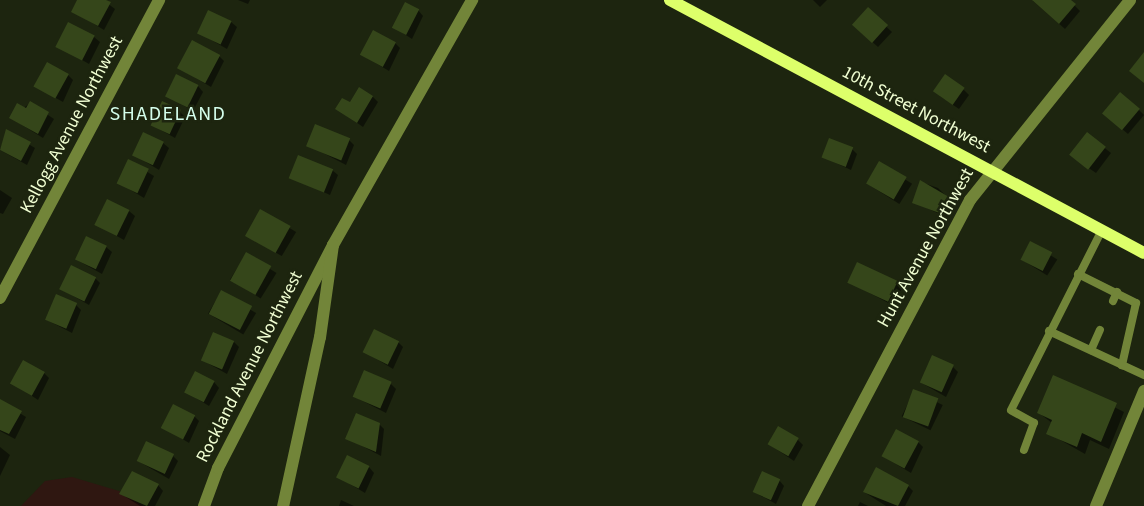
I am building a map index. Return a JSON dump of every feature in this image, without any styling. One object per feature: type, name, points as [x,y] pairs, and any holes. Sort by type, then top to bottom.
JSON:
[{"type":"main road","name":"10th Street Northwest","points":[[670,0],[1144,254]]},
{"type":"street","name":"Kellogg Avenue Northwest","points":[[0,298],[159,0]]},
{"type":"street","name":"Rockland Avenue Northwest","points":[[204,506],[218,468],[333,245],[472,0]]},
{"type":"street","name":"Hunt Avenue Northwest","points":[[808,506],[990,170],[1130,0]]},
{"type":"street","name":"Rockland Avenue Northwest","points":[[283,506],[314,371],[333,245]]},
{"type":"street","points":[[1096,506],[1144,391]]},
{"type":"lane","points":[[1024,450],[1034,423],[1011,410],[1049,330],[1102,230]]},
{"type":"lane","points":[[1078,274],[1136,303],[1122,364]]},
{"type":"lane","points":[[1113,301],[1117,292]]},
{"type":"lane","points":[[1049,330],[1144,375]]},
{"type":"lane","points":[[1091,350],[1100,330]]},
{"type":"shaded area","points":[[72,477],[119,491],[143,506],[21,506],[45,481]]},
{"type":"building","points":[[77,0],[111,2],[98,26],[71,12]]},
{"type":"building","points":[[1032,0],[1071,0],[1076,4],[1059,24]]},
{"type":"building","points":[[405,2],[419,9],[406,35],[392,28]]},
{"type":"building","points":[[868,7],[888,25],[872,43],[852,25]]},
{"type":"building","points":[[208,10],[232,21],[221,45],[197,34]]},
{"type":"building","points":[[68,22],[95,36],[82,61],[55,47]]},
{"type":"building","points":[[373,30],[396,42],[383,67],[360,55]]},
{"type":"building","points":[[192,40],[220,55],[205,83],[177,68]]},
{"type":"building","points":[[1144,52],[1144,83],[1129,71]]},
{"type":"building","points":[[47,62],[69,74],[55,99],[33,86]]},
{"type":"building","points":[[176,74],[198,85],[188,107],[165,96]]},
{"type":"building","points":[[945,74],[965,88],[953,105],[933,91]]},
{"type":"building","points":[[359,87],[373,96],[357,123],[335,109],[342,98],[350,102]]},
{"type":"building","points":[[1120,92],[1140,109],[1122,130],[1102,113]]},
{"type":"building","points":[[30,101],[49,112],[38,134],[9,118],[17,103],[26,108]]},
{"type":"building","points":[[162,101],[181,110],[170,134],[151,125]]},
{"type":"building","points":[[315,124],[350,138],[341,160],[306,146]]},
{"type":"building","points":[[6,129],[31,142],[21,161],[0,150]]},
{"type":"building","points":[[143,132],[164,142],[153,165],[132,156]]},
{"type":"building","points":[[1087,132],[1106,147],[1088,170],[1069,155]]},
{"type":"building","points":[[829,138],[853,147],[846,167],[821,158]]},
{"type":"building","points":[[298,155],[333,169],[324,192],[289,178]]},
{"type":"building","points":[[128,159],[149,169],[137,193],[117,183]]},
{"type":"building","points":[[879,161],[907,177],[894,200],[866,184]]},
{"type":"building","points":[[920,180],[949,197],[942,214],[912,203]]},
{"type":"building","points":[[107,199],[129,210],[117,236],[94,225]]},
{"type":"building","points":[[260,209],[291,226],[276,253],[245,236]]},
{"type":"building","points":[[86,236],[107,246],[96,269],[75,260]]},
{"type":"building","points":[[1030,241],[1052,252],[1043,271],[1020,260]]},
{"type":"building","points":[[246,252],[271,266],[255,295],[230,281]]},
{"type":"building","points":[[857,262],[898,281],[888,302],[847,283]]},
{"type":"building","points":[[71,265],[96,277],[84,302],[59,289]]},
{"type":"building","points":[[221,290],[252,306],[240,330],[209,314]]},
{"type":"building","points":[[56,294],[77,303],[66,329],[45,320]]},
{"type":"building","points":[[374,329],[399,341],[388,365],[363,352]]},
{"type":"building","points":[[213,332],[234,341],[222,370],[201,361]]},
{"type":"building","points":[[932,355],[954,365],[942,392],[920,382]]},
{"type":"building","points":[[23,360],[45,372],[32,396],[10,384]]},
{"type":"building","points":[[364,370],[392,382],[380,408],[353,397]]},
{"type":"building","points":[[195,371],[215,381],[204,402],[184,392]]},
{"type":"building","points":[[1053,375],[1117,403],[1101,442],[1082,433],[1077,447],[1046,434],[1052,420],[1037,413]]},
{"type":"building","points":[[913,389],[938,398],[928,426],[903,417]]},
{"type":"building","points":[[0,399],[22,411],[9,434],[0,430]]},
{"type":"building","points":[[173,404],[195,415],[183,439],[161,428]]},
{"type":"building","points":[[356,413],[380,423],[376,452],[345,439]]},
{"type":"building","points":[[778,426],[799,438],[788,456],[768,444]]},
{"type":"building","points":[[896,429],[919,441],[904,469],[881,456]]},
{"type":"building","points":[[146,441],[174,454],[165,474],[137,461]]},
{"type":"building","points":[[347,455],[369,466],[359,488],[336,477]]},
{"type":"building","points":[[876,467],[909,485],[898,506],[863,492]]},
{"type":"building","points":[[132,471],[159,484],[147,506],[119,494]]},
{"type":"building","points":[[762,471],[780,479],[771,500],[753,492]]},
{"type":"district","name":"SHADELAND","points":[[168,114]]}]
